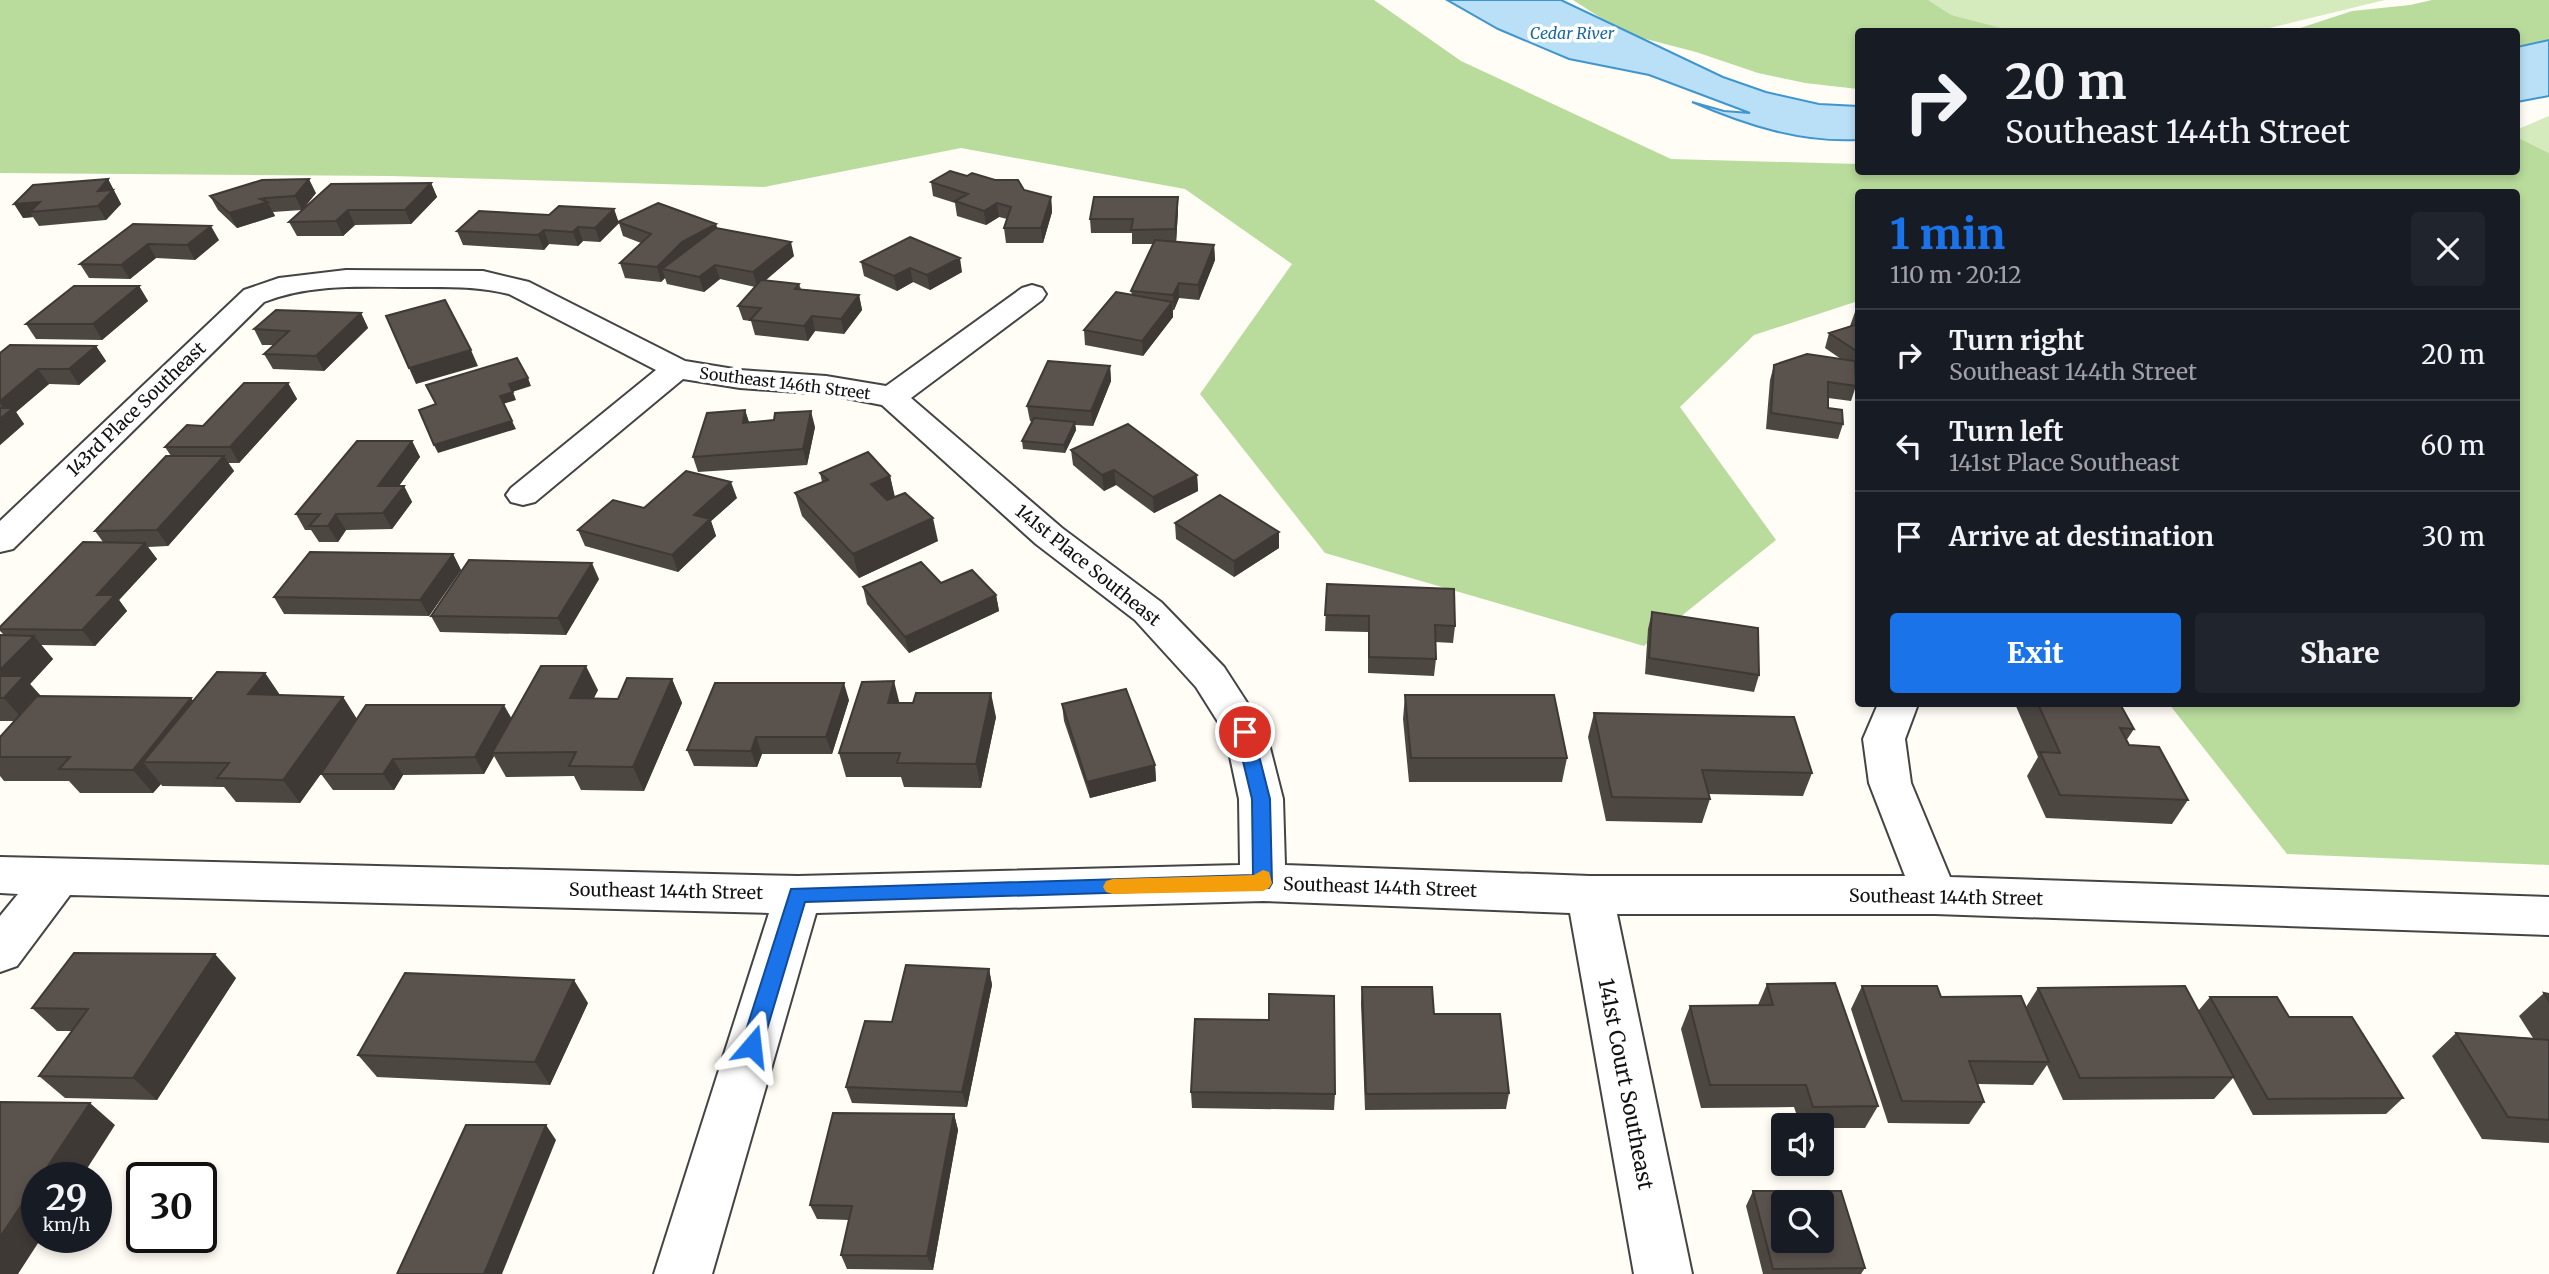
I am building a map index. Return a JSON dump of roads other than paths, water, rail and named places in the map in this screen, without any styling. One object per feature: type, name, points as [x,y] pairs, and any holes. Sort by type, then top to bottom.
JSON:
[{"type":"street","name":"Southeast 146th Street","points":[[279,286],[346,278],[483,279],[519,288],[677,369],[740,379],[826,385],[892,397]]},
{"type":"street","name":"143rd Place Southeast","points":[[0,541],[254,296],[279,286]]},
{"type":"street","points":[[892,397],[1032,294]]},
{"type":"street","points":[[523,495],[677,369]]},
{"type":"street","name":"141st Place Southeast","points":[[892,397],[1049,536],[1148,611],[1210,677],[1245,732],[1261,799],[1263,883]]},
{"type":"street","points":[[1897,707],[1884,739],[1891,783],[1935,895]]},
{"type":"street","name":"Southeast 144th Street","points":[[0,875],[798,895],[1263,883],[1590,895],[1935,895],[2549,916]]},
{"type":"street","points":[[0,952],[58,876]]},
{"type":"street","points":[[683,1274],[798,895]]},
{"type":"street","name":"141st Court Southeast","points":[[1590,895],[1663,1274]]},
{"type":"water","name":"Cedar River","points":[[1447,0],[1561,0],[1723,77],[1766,92],[1819,104],[1855,106],[1855,140],[1815,139],[1753,125],[1692,102],[1724,111],[1750,113],[1649,75],[1569,59],[1498,29]]},
{"type":"water","points":[[2549,40],[2549,96],[2520,101],[2520,46]]}]
